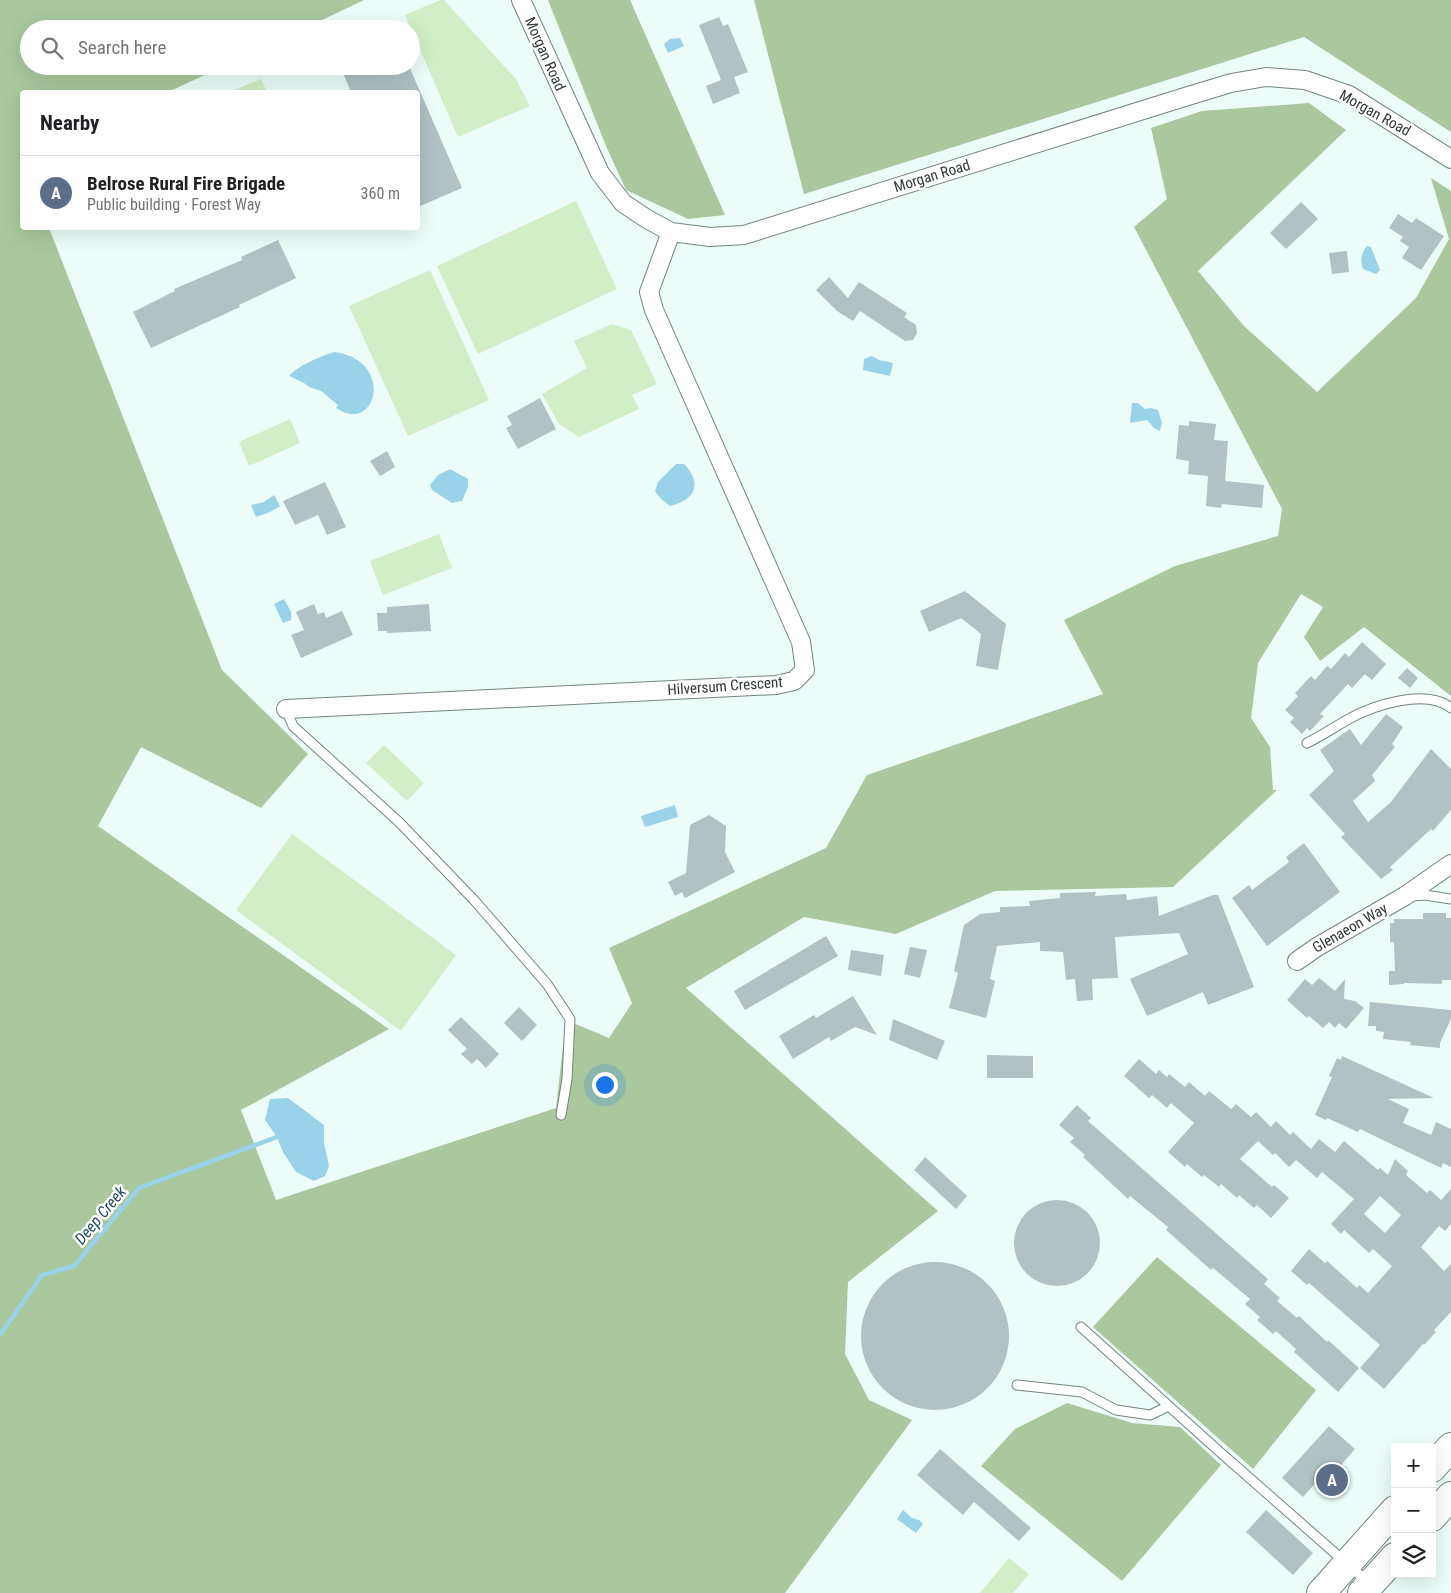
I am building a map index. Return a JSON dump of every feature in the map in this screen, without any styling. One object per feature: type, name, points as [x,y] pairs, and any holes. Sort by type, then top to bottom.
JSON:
[{"type":"main road","points":[[1436,1464],[1451,1447]]},
{"type":"main road","points":[[1436,1512],[1451,1496]]},
{"type":"main road","points":[[1321,1593],[1391,1515]]},
{"type":"main road","points":[[1366,1588],[1391,1561]]},
{"type":"street","name":"Morgan Road","points":[[521,0],[600,173],[623,203],[647,219],[672,232],[710,237],[744,235],[1188,96],[1231,83],[1266,76],[1305,80],[1349,95],[1451,159]]},
{"type":"street","name":"Hilversum Crescent","points":[[286,709],[776,685],[794,680],[805,670],[801,642],[654,310],[649,292],[672,232]]},
{"type":"street","name":"Glenaeon Way","points":[[1296,961],[1405,896],[1451,864]]},
{"type":"lane","points":[[1307,743],[1348,719],[1381,706],[1427,698],[1445,703],[1451,708]]},
{"type":"lane","points":[[286,709],[293,726],[399,822],[474,900],[547,984],[570,1019],[567,1079],[561,1114]]},
{"type":"lane","name":"Glenaeon Way","points":[[1405,896],[1425,895],[1451,899]]},
{"type":"lane","points":[[1081,1328],[1348,1563],[1366,1588]]},
{"type":"lane","points":[[1017,1385],[1082,1392],[1116,1410],[1150,1415],[1169,1406]]},
{"type":"green space","points":[[0,0],[364,0],[322,20],[20,20],[20,75],[205,75],[172,90],[20,90],[20,230],[50,230],[222,670],[308,754],[261,808],[141,747],[98,826],[389,1029],[241,1110],[276,1200],[556,1108],[566,1020],[609,1038],[632,1003],[609,948],[826,848],[867,775],[1103,694],[1064,620],[1175,566],[1278,536],[1282,509],[1134,227],[1167,199],[1151,128],[1202,111],[1309,103],[1346,130],[1198,271],[1244,326],[1317,392],[1416,298],[1449,239],[1431,178],[1451,191],[1451,696],[1364,627],[1320,661],[1304,637],[1323,607],[1301,594],[1258,663],[1251,718],[1270,747],[1273,790],[1277,790],[1173,887],[995,891],[896,934],[804,917],[686,988],[938,1211],[848,1282],[845,1354],[869,1400],[912,1420],[785,1593],[0,1593]]},
{"type":"green space","points":[[444,0],[516,79],[530,106],[458,137],[420,50],[420,20],[407,20],[405,15]]},
{"type":"green space","points":[[548,0],[630,0],[725,215],[688,219],[626,190],[606,146]]},
{"type":"green space","points":[[754,0],[1451,0],[1451,132],[1304,37],[804,194]]},
{"type":"green space","points":[[261,79],[266,90],[235,90]]},
{"type":"green space","points":[[576,201],[617,289],[478,354],[437,266]]},
{"type":"green space","points":[[430,270],[489,400],[408,436],[349,306]]},
{"type":"green space","points":[[612,324],[631,330],[657,384],[632,395],[639,409],[579,437],[559,424],[542,394],[587,368],[574,341]]},
{"type":"green space","points":[[290,419],[300,443],[249,466],[239,442]]},
{"type":"green space","points":[[439,534],[452,568],[383,595],[370,561]]},
{"type":"green space","points":[[384,745],[424,783],[407,801],[366,763]]},
{"type":"green space","points":[[292,834],[456,955],[401,1031],[236,910]]},
{"type":"green space","points":[[1157,1257],[1316,1390],[1253,1469],[1093,1327]]},
{"type":"green space","points":[[1067,1403],[1132,1423],[1180,1427],[1221,1465],[1122,1581],[981,1466],[1015,1429]]},
{"type":"green space","points":[[1009,1558],[1029,1574],[1013,1593],[980,1593]]},
{"type":"water","points":[[680,38],[684,46],[668,53],[664,44],[670,39]]},
{"type":"water","points":[[1367,246],[1371,247],[1380,270],[1376,274],[1363,269],[1362,257]]},
{"type":"water","points":[[335,352],[354,358],[367,368],[373,381],[373,394],[369,405],[361,412],[350,414],[336,408],[338,405],[321,391],[289,376],[317,358]]},
{"type":"water","points":[[872,356],[879,360],[893,363],[890,376],[863,370],[864,359]]},
{"type":"water","points":[[1132,403],[1138,403],[1145,409],[1158,410],[1162,423],[1160,431],[1154,428],[1147,420],[1130,423]]},
{"type":"water","points":[[676,464],[684,464],[690,471],[695,484],[694,490],[685,500],[670,506],[655,491],[658,482]]},
{"type":"water","points":[[450,469],[468,479],[468,487],[462,501],[452,503],[432,490],[430,485],[438,475]]},
{"type":"water","points":[[274,495],[280,506],[256,517],[251,505],[264,502]]},
{"type":"water","points":[[284,599],[291,612],[291,620],[283,623],[274,604]]},
{"type":"water","points":[[675,805],[678,817],[645,827],[641,816]]},
{"type":"water","points":[[288,1098],[324,1125],[324,1143],[329,1166],[325,1176],[314,1181],[296,1172],[283,1152],[277,1137],[265,1120],[270,1099]]},
{"type":"water","points":[[903,1510],[923,1524],[916,1533],[897,1519]]},
{"type":"building","points":[[719,17],[723,26],[728,24],[748,72],[734,77],[740,93],[713,104],[706,86],[721,80],[699,25]]},
{"type":"building","points":[[344,75],[413,75],[419,90],[350,90]]},
{"type":"building","points":[[420,91],[462,188],[420,206]]},
{"type":"building","points":[[1301,202],[1318,219],[1286,249],[1270,233]]},
{"type":"building","points":[[1398,214],[1412,223],[1416,218],[1444,236],[1421,270],[1402,258],[1409,247],[1400,241],[1403,237],[1389,228]]},
{"type":"building","points":[[278,240],[296,278],[239,305],[240,307],[151,348],[133,312],[175,291],[174,289],[242,260],[241,257]]},
{"type":"building","points":[[1347,251],[1349,272],[1332,274],[1329,253]]},
{"type":"building","points":[[829,277],[848,298],[859,282],[907,313],[904,317],[916,325],[917,333],[913,340],[905,341],[860,311],[853,321],[837,311],[816,290]]},
{"type":"building","points":[[540,398],[556,429],[518,449],[506,428],[512,425],[507,416]]},
{"type":"building","points":[[1189,421],[1216,424],[1214,440],[1228,441],[1225,481],[1264,485],[1262,508],[1222,504],[1221,508],[1206,506],[1208,476],[1188,474],[1189,461],[1176,459],[1179,425],[1189,426]]},
{"type":"building","points":[[387,451],[395,467],[380,476],[370,461]]},
{"type":"building","points":[[325,482],[346,527],[327,535],[318,515],[295,525],[283,501]]},
{"type":"building","points":[[965,591],[1006,624],[998,670],[976,666],[981,634],[961,618],[929,632],[920,611]]},
{"type":"building","points":[[314,604],[318,614],[324,612],[326,618],[342,611],[353,635],[301,658],[291,635],[304,630],[296,612]]},
{"type":"building","points":[[429,604],[431,631],[387,633],[387,631],[378,631],[377,613],[387,613],[387,607]]},
{"type":"building","points":[[1362,642],[1386,664],[1372,680],[1365,674],[1352,688],[1348,684],[1320,714],[1324,716],[1310,731],[1307,728],[1302,734],[1290,722],[1294,718],[1285,710],[1298,696],[1295,693],[1311,676],[1315,680],[1327,666],[1331,669],[1345,653],[1349,657]]},
{"type":"building","points":[[1407,668],[1418,678],[1410,688],[1398,678]]},
{"type":"building","points":[[1386,714],[1403,727],[1392,744],[1395,747],[1372,775],[1375,781],[1353,801],[1368,822],[1391,802],[1431,749],[1451,769],[1451,810],[1433,831],[1431,829],[1390,867],[1393,870],[1381,879],[1341,837],[1345,834],[1309,795],[1334,771],[1320,750],[1350,729],[1361,745]]},
{"type":"building","points":[[709,815],[726,826],[725,852],[735,872],[685,898],[682,892],[675,896],[668,882],[686,873],[690,825]]},
{"type":"building","points":[[1304,843],[1340,892],[1267,946],[1232,898],[1249,885],[1252,890],[1289,862],[1286,857]]},
{"type":"building","points":[[1096,892],[1095,896],[1126,894],[1127,900],[1157,896],[1159,916],[1213,895],[1218,895],[1254,987],[1208,1005],[1203,992],[1147,1016],[1130,979],[1188,954],[1179,933],[1115,937],[1118,978],[1092,979],[1093,1000],[1077,1001],[1075,979],[1066,980],[1063,952],[1040,951],[1040,942],[997,946],[990,979],[995,981],[986,1018],[949,1008],[958,973],[954,971],[964,925],[980,914],[1000,912],[1000,907],[1030,906],[1029,901],[1060,898],[1060,893]]},
{"type":"building","points":[[1423,913],[1446,913],[1446,918],[1451,918],[1451,980],[1442,980],[1442,984],[1404,983],[1389,985],[1389,971],[1395,971],[1394,942],[1390,942],[1390,923],[1394,923],[1394,919],[1423,919]]},
{"type":"building","points":[[826,936],[838,956],[745,1010],[734,991]]},
{"type":"building","points":[[910,947],[927,950],[920,978],[904,974]]},
{"type":"building","points":[[851,950],[884,955],[881,976],[848,970]]},
{"type":"building","points":[[1319,978],[1335,991],[1345,979],[1344,999],[1355,1001],[1364,1008],[1346,1029],[1339,1023],[1335,1028],[1329,1022],[1323,1028],[1309,1016],[1307,1018],[1287,1000],[1305,979],[1312,985]]},
{"type":"building","points":[[853,996],[877,1035],[855,1027],[831,1041],[829,1037],[793,1059],[779,1036],[814,1015],[816,1018]]},
{"type":"building","points":[[1370,1002],[1451,1010],[1451,1019],[1440,1043],[1440,1048],[1410,1045],[1411,1042],[1383,1039],[1384,1032],[1376,1031],[1376,1026],[1368,1026]]},
{"type":"building","points":[[519,1007],[537,1025],[522,1041],[504,1023]]},
{"type":"building","points":[[461,1017],[499,1054],[486,1068],[477,1059],[472,1064],[461,1054],[467,1049],[448,1030]]},
{"type":"building","points":[[893,1019],[945,1041],[937,1060],[889,1040]]},
{"type":"building","points":[[987,1055],[1033,1056],[1033,1078],[987,1078]]},
{"type":"building","points":[[1342,1056],[1434,1098],[1388,1099],[1409,1109],[1403,1123],[1431,1135],[1436,1122],[1451,1129],[1451,1167],[1443,1163],[1441,1168],[1360,1129],[1358,1132],[1327,1118],[1326,1120],[1315,1115],[1332,1077],[1329,1076],[1337,1058],[1341,1060]]},
{"type":"building","points":[[1139,1059],[1156,1074],[1159,1070],[1167,1077],[1169,1074],[1185,1087],[1189,1082],[1205,1096],[1209,1091],[1231,1109],[1236,1104],[1251,1117],[1256,1112],[1271,1127],[1276,1121],[1290,1135],[1293,1132],[1311,1149],[1319,1139],[1335,1152],[1344,1141],[1378,1170],[1380,1168],[1388,1175],[1395,1159],[1408,1171],[1406,1175],[1427,1193],[1430,1190],[1441,1200],[1451,1189],[1451,1224],[1445,1231],[1439,1226],[1421,1247],[1444,1271],[1451,1264],[1451,1312],[1434,1330],[1436,1332],[1423,1344],[1384,1389],[1360,1368],[1380,1345],[1309,1283],[1307,1285],[1291,1271],[1309,1249],[1325,1263],[1327,1261],[1357,1288],[1359,1285],[1368,1293],[1392,1266],[1373,1249],[1369,1253],[1344,1230],[1341,1234],[1331,1224],[1354,1199],[1322,1172],[1317,1178],[1296,1160],[1289,1167],[1275,1153],[1273,1155],[1258,1141],[1240,1159],[1272,1187],[1274,1185],[1289,1198],[1271,1218],[1257,1205],[1254,1208],[1239,1195],[1237,1198],[1221,1184],[1219,1187],[1204,1175],[1202,1177],[1187,1164],[1185,1167],[1168,1152],[1194,1123],[1171,1103],[1167,1108],[1152,1095],[1149,1098],[1124,1076]],"holes":[[[1380,1196],[1401,1215],[1385,1233],[1364,1214]]]},
{"type":"building","points":[[1077,1105],[1091,1118],[1088,1121],[1268,1279],[1264,1284],[1280,1298],[1277,1301],[1297,1318],[1299,1316],[1359,1368],[1338,1392],[1294,1352],[1296,1349],[1276,1331],[1273,1334],[1257,1320],[1260,1317],[1245,1304],[1250,1299],[1213,1268],[1211,1270],[1166,1230],[1168,1227],[1130,1196],[1128,1199],[1083,1157],[1085,1155],[1070,1142],[1074,1138],[1059,1125]]},
{"type":"building","points":[[925,1157],[967,1196],[956,1209],[914,1170]]},
{"type":"building","points":[[1057,1200],[1073,1203],[1081,1207],[1093,1219],[1097,1227],[1100,1243],[1097,1259],[1093,1267],[1081,1279],[1073,1283],[1057,1286],[1041,1283],[1033,1279],[1021,1267],[1017,1259],[1014,1243],[1017,1227],[1021,1219],[1033,1207],[1041,1203]]},
{"type":"building","points":[[935,1262],[963,1268],[987,1284],[1003,1308],[1009,1336],[1003,1364],[987,1388],[963,1404],[935,1410],[907,1404],[883,1388],[867,1364],[861,1336],[867,1308],[883,1284],[907,1268]]},
{"type":"building","points":[[1329,1426],[1355,1449],[1335,1472],[1330,1467],[1303,1497],[1282,1478]]},
{"type":"building","points":[[940,1449],[1031,1528],[1019,1541],[974,1502],[963,1515],[917,1475]]},
{"type":"building","points":[[1266,1510],[1313,1553],[1293,1575],[1246,1532]]},
{"type":"waterway","name":"Deep Creek","points":[[0,1335],[42,1275],[74,1266],[139,1188],[277,1137]]},
{"type":"place","name":"Belrose Rural Fire Brigade","points":[[1332,1480]]}]
